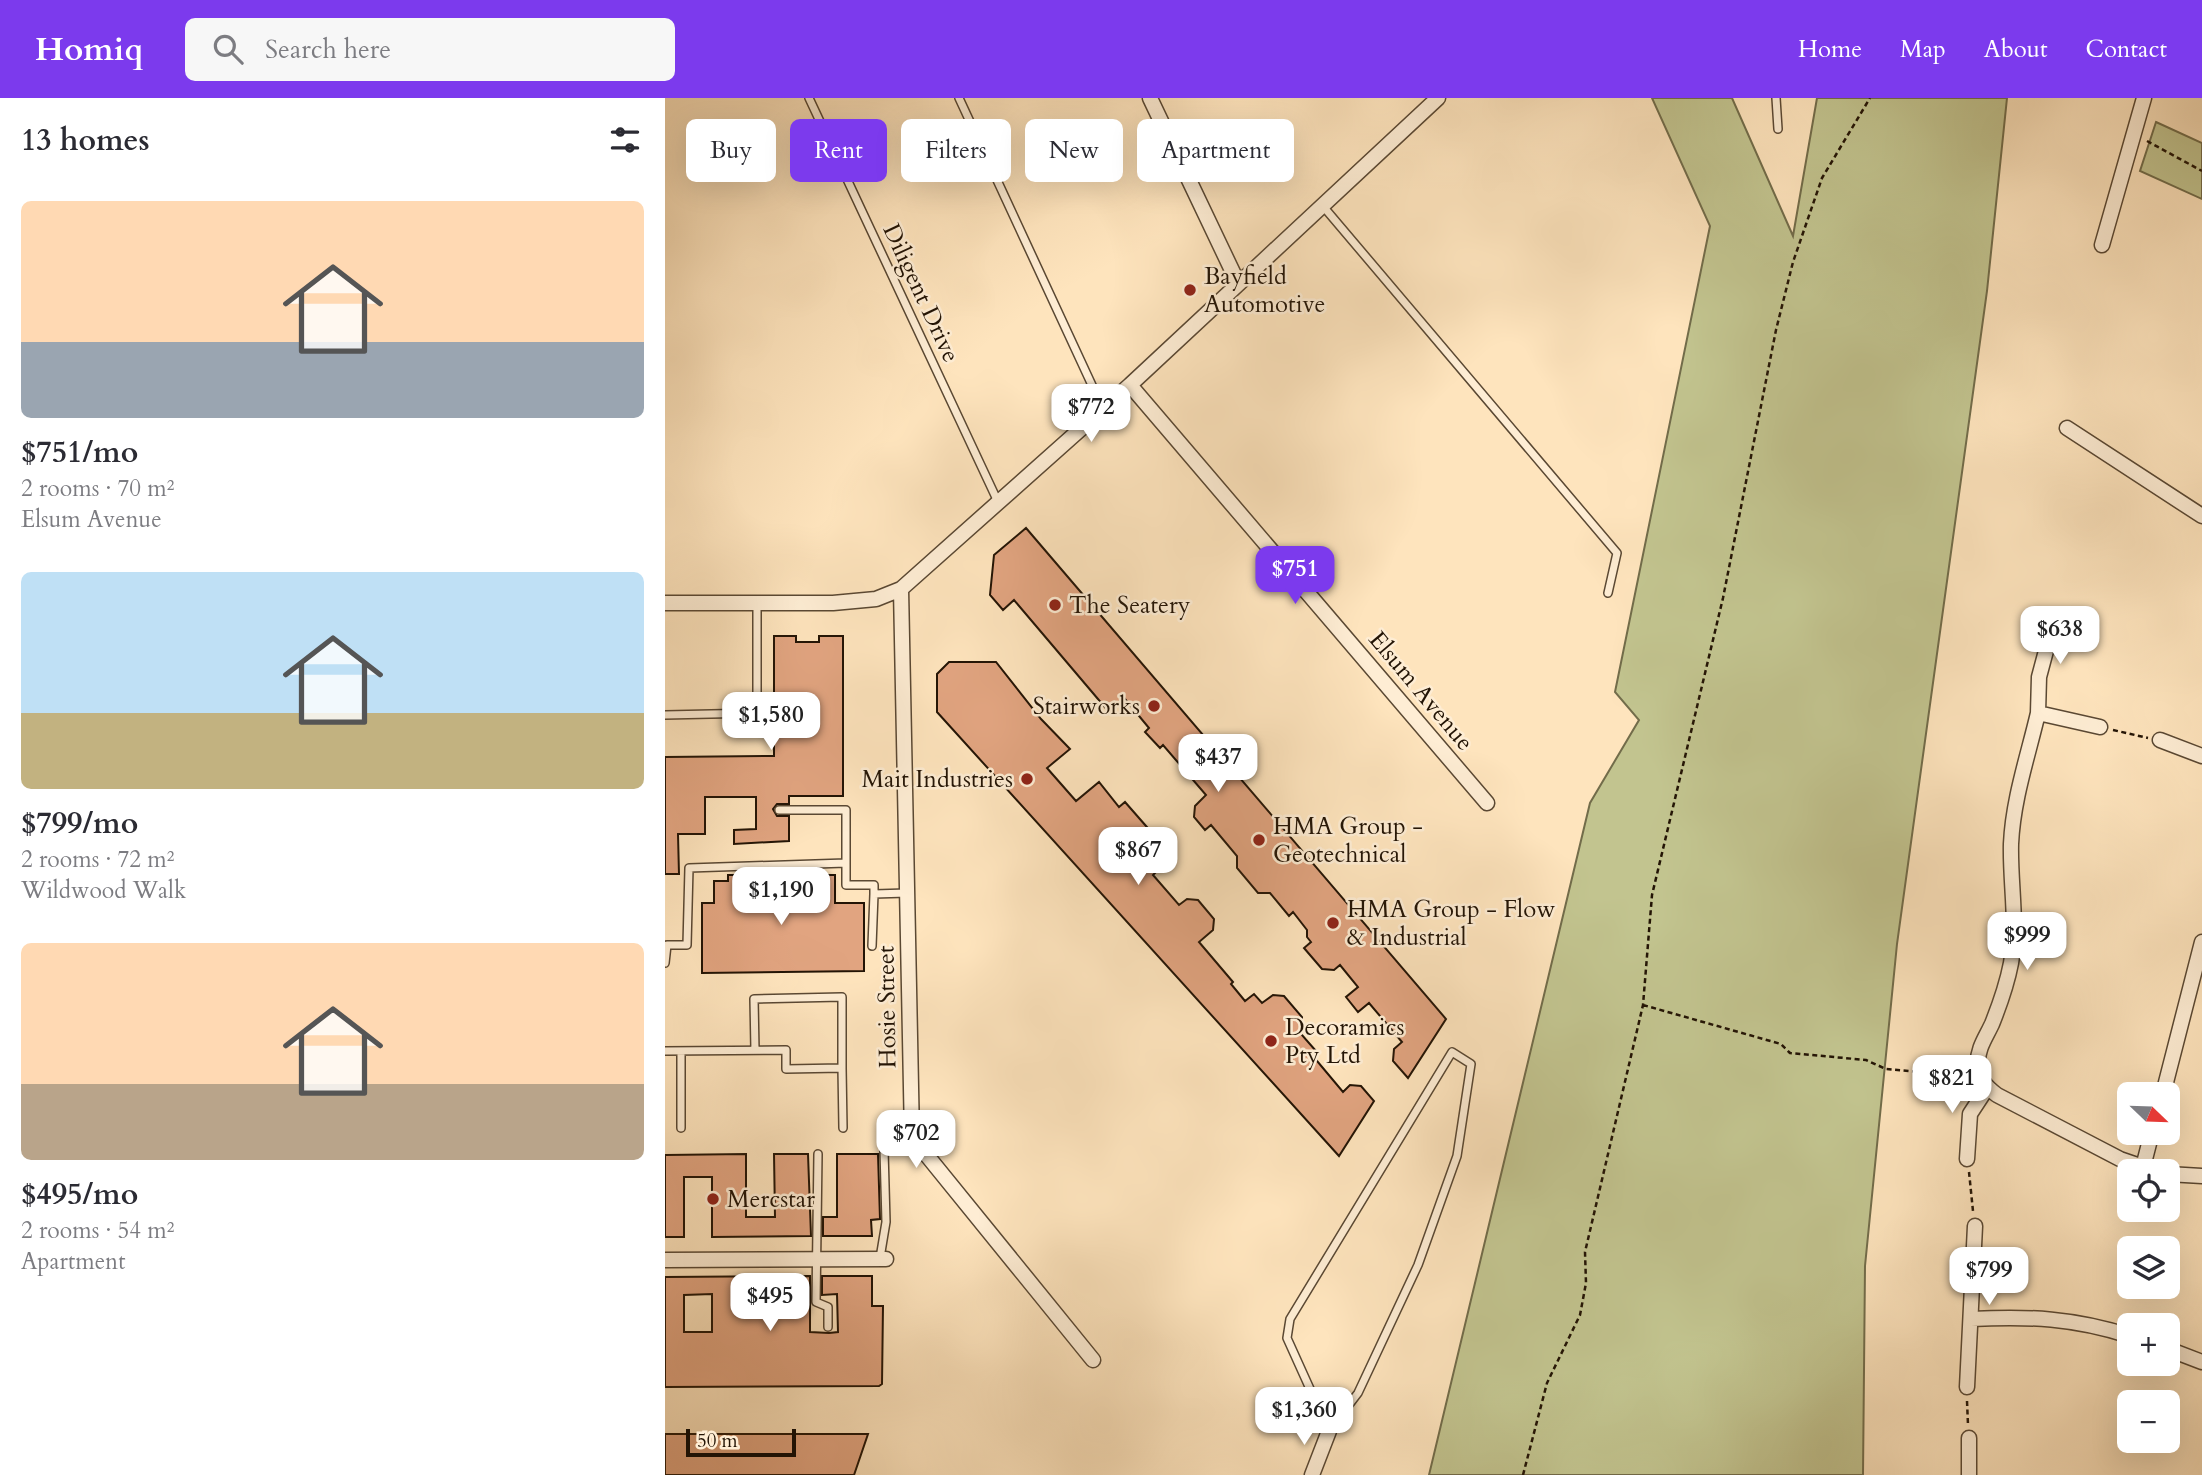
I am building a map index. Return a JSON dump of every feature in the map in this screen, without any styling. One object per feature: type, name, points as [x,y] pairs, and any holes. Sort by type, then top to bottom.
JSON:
[{"type":"street","points":[[1150,98],[1238,283]]},
{"type":"street","points":[[665,603],[833,603],[876,599],[901,589],[1130,385],[1438,98]]},
{"type":"street","points":[[2102,245],[2144,98]]},
{"type":"street","name":"Elsum Avenue","points":[[1130,385],[1487,803]]},
{"type":"street","points":[[2067,428],[2202,516]]},
{"type":"street","name":"Hosie Street","points":[[901,589],[912,1137],[1093,1360]]},
{"type":"street","points":[[2055,617],[2039,677],[2038,713],[2015,810],[2011,845],[2015,926],[2011,961],[2005,990],[1980,1049],[1977,1063],[1984,1083],[2080,1139],[2126,1159]]},
{"type":"street","points":[[2038,713],[2100,727]]},
{"type":"street","points":[[2159,740],[2202,756]]},
{"type":"street","points":[[2166,1082],[2202,942]]},
{"type":"street","points":[[1967,1159],[1970,1114],[1984,1083]]},
{"type":"street","points":[[2180,1175],[2202,1176]]},
{"type":"street","points":[[1967,1387],[1975,1226]]},
{"type":"street","points":[[665,1260],[883,1259]]},
{"type":"street","points":[[1971,1319],[2051,1318],[2117,1332]]},
{"type":"street","points":[[2180,1354],[2202,1362]]},
{"type":"street","points":[[1311,1475],[1329,1431]]},
{"type":"street","points":[[1969,1438],[1969,1475]]},
{"type":"lane","name":"Diligent Drive","points":[[809,98],[999,504]]},
{"type":"lane","points":[[959,98],[1103,409]]},
{"type":"lane","points":[[1776,98],[1778,129]]},
{"type":"lane","points":[[1322,205],[1617,553],[1608,593]]},
{"type":"lane","points":[[665,715],[757,713],[757,603]]},
{"type":"lane","points":[[779,810],[846,810],[846,885],[874,885],[872,946]]},
{"type":"lane","points":[[665,963],[667,945],[687,945],[689,869],[846,863]]},
{"type":"lane","points":[[874,894],[907,893]]},
{"type":"lane","points":[[755,1050],[754,999],[842,997],[843,1128]]},
{"type":"lane","points":[[665,1051],[786,1050],[786,1069],[842,1068]]},
{"type":"lane","points":[[681,1051],[681,1128]]},
{"type":"lane","points":[[1452,1052],[1471,1064],[1457,1156],[1418,1265],[1358,1393],[1329,1431],[1287,1338],[1290,1319],[1452,1052]]},
{"type":"lane","points":[[883,1259],[886,1222],[884,1150]]},
{"type":"lane","points":[[818,1154],[815,1302],[828,1307],[828,1327]]},
{"type":"path","points":[[1523,1475],[1547,1383],[1580,1315],[1586,1283],[1585,1252],[1643,1005],[1652,895],[1723,598],[1776,330],[1793,262],[1822,178],[1870,98]]},
{"type":"path","points":[[2134,135],[2202,171]]},
{"type":"path","points":[[2100,727],[2159,740]]},
{"type":"path","points":[[1643,1005],[1781,1044],[1790,1053],[1866,1060],[1885,1069],[1984,1083]]},
{"type":"path","points":[[1967,1159],[1975,1226]]},
{"type":"path","points":[[1967,1387],[1969,1438]]},
{"type":"green space","points":[[1652,98],[1732,98],[1793,236],[1817,98],[2007,98],[1987,291],[1897,944],[1865,1266],[1863,1475],[1429,1475],[1590,803],[1639,720],[1615,692],[1710,226]]},
{"type":"green space","points":[[2156,122],[2202,143],[2202,199],[2140,171]]},
{"type":"building","points":[[1026,528],[1446,1019],[1408,1078],[1393,1061],[1394,1049],[1402,1042],[1369,1003],[1358,1012],[1346,997],[1358,987],[1340,965],[1334,970],[1322,969],[1304,948],[1311,942],[1307,937],[1307,930],[1293,912],[1289,916],[1270,893],[1258,893],[1237,868],[1237,856],[1211,825],[1205,830],[1194,817],[1195,806],[1206,795],[1163,745],[1160,748],[1145,732],[1149,728],[1125,699],[1109,712],[1014,600],[1003,610],[990,595],[994,555]]},
{"type":"building","points":[[774,636],[796,636],[796,642],[819,642],[819,636],[843,636],[843,796],[789,796],[789,804],[777,804],[773,809],[777,816],[789,816],[789,841],[734,844],[734,830],[756,829],[756,797],[705,797],[705,834],[678,834],[679,874],[665,874],[665,757],[774,756]]},
{"type":"building","points":[[949,662],[996,662],[1041,719],[1070,749],[1047,768],[1076,801],[1099,782],[1119,807],[1125,802],[1153,834],[1147,839],[1166,862],[1153,875],[1179,905],[1187,899],[1198,900],[1214,919],[1213,930],[1199,942],[1233,982],[1231,984],[1245,1001],[1254,994],[1262,1003],[1273,995],[1284,996],[1302,1017],[1301,1034],[1316,1051],[1312,1055],[1343,1092],[1350,1085],[1361,1086],[1374,1101],[1339,1156],[937,712],[937,674]]},
{"type":"building","points":[[728,875],[835,875],[835,903],[864,903],[864,971],[702,973],[702,903],[714,903],[714,881],[728,881]]},
{"type":"building","points":[[746,1154],[746,1217],[775,1217],[774,1154],[808,1154],[811,1236],[712,1237],[712,1177],[684,1177],[684,1237],[665,1237],[665,1155]]},
{"type":"building","points":[[837,1154],[878,1154],[880,1219],[871,1220],[872,1236],[823,1236],[823,1217],[837,1217]]},
{"type":"building","points":[[810,1276],[810,1332],[829,1333],[838,1332],[837,1294],[822,1295],[822,1276],[872,1276],[872,1306],[883,1306],[882,1384],[665,1387],[665,1277]],"holes":[[[712,1294],[712,1332],[684,1332],[684,1295]]]},
{"type":"building","points":[[665,1434],[868,1434],[854,1475],[665,1475]]},
{"type":"place","name":"Bayfield Automotive","points":[[1190,290]]},
{"type":"place","name":"The Seatery","points":[[1055,605]]},
{"type":"place","name":"Stairworks","points":[[1154,706]]},
{"type":"place","name":"Mait Industries","points":[[1027,779]]},
{"type":"place","name":"HMA Group - Geotechnical","points":[[1259,840]]},
{"type":"place","name":"HMA Group - Flow & Industrial","points":[[1333,923]]},
{"type":"place","name":"Decoramics Pty Ltd","points":[[1271,1041]]},
{"type":"place","name":"Mercstar","points":[[713,1199]]}]
